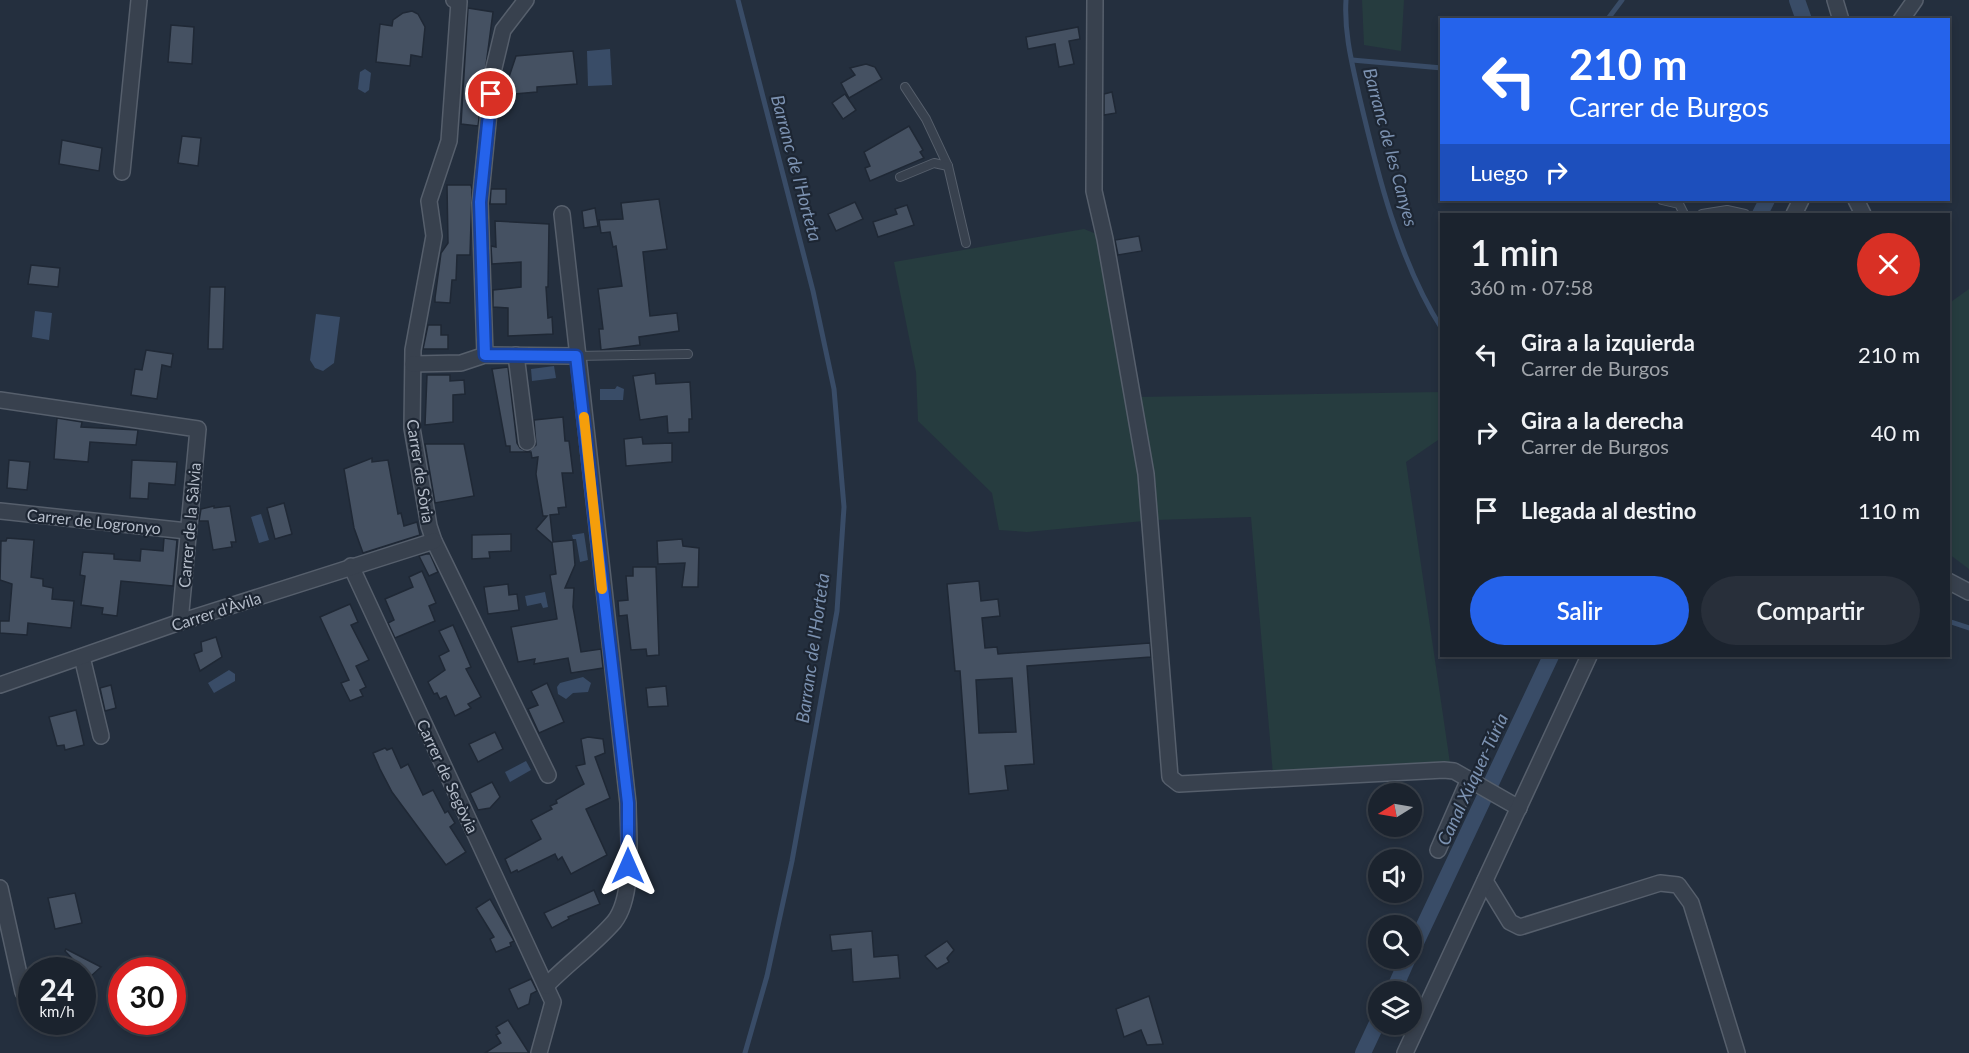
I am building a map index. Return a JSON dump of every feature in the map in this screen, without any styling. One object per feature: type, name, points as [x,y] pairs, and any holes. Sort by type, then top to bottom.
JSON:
[{"type":"street","points":[[122,172],[139,0]]},
{"type":"street","points":[[485,355],[480,202],[493,72],[503,30],[526,0]]},
{"type":"street","points":[[1095,0],[1094,190],[1106,239],[1146,474],[1170,777],[1179,784],[1444,770],[1454,771],[1519,808]]},
{"type":"street","points":[[1834,0],[1839,18]]},
{"type":"street","points":[[1902,18],[1915,0]]},
{"type":"street","name":"Carrer de Sòria","points":[[456,1],[449,141],[429,201],[434,236],[415,335],[412,428],[429,526],[434,541],[548,775]]},
{"type":"street","points":[[546,986],[614,921],[624,902],[628,866],[628,803],[576,356],[562,214]]},
{"type":"street","points":[[413,364],[461,363],[485,355],[576,356]]},
{"type":"street","points":[[516,355],[527,442]]},
{"type":"street","name":"Carrer de la Sàlvia","points":[[0,400],[198,429],[180,622]]},
{"type":"street","name":"Carrer de Logronyo","points":[[0,512],[188,531]]},
{"type":"street","name":"Carrer d'Àvila","points":[[0,685],[180,622],[434,541]]},
{"type":"street","name":"Carrer de Segòvia","points":[[351,566],[553,1002],[539,1053]]},
{"type":"street","points":[[1950,582],[1969,592]]},
{"type":"street","points":[[82,657],[101,736]]},
{"type":"street","points":[[1405,1053],[1589,657]]},
{"type":"street","points":[[1438,850],[1472,781]]},
{"type":"street","points":[[1485,881],[1510,922],[1520,927],[1660,883],[1678,885],[1691,903],[1737,1053]]},
{"type":"street","points":[[0,888],[18,969]]},
{"type":"lane","points":[[905,87],[926,119],[948,166],[966,243]]},
{"type":"lane","points":[[900,177],[934,163],[948,166]]},
{"type":"lane","points":[[1666,201],[1679,204],[1684,213]]},
{"type":"lane","points":[[1708,213],[1727,210],[1743,213]]},
{"type":"lane","points":[[576,356],[688,354]]},
{"type":"green space","points":[[1362,0],[1404,0],[1401,51],[1364,45]]},
{"type":"green space","points":[[1084,229],[1099,235],[1141,474],[1144,521],[1027,532],[999,530],[992,493],[918,421],[916,372],[894,262]]},
{"type":"green space","points":[[1969,289],[1969,569],[1950,555],[1950,303]]},
{"type":"green space","points":[[1440,392],[1440,439],[1406,462],[1450,763],[1273,775],[1251,517],[1154,520],[1137,397]]},
{"type":"water","points":[[610,49],[612,85],[588,86],[587,51]]},
{"type":"water","points":[[365,69],[371,73],[369,90],[365,93],[358,89],[360,72]]},
{"type":"water","points":[[35,311],[52,313],[49,340],[32,337]]},
{"type":"water","points":[[316,314],[340,317],[334,363],[323,371],[315,368],[310,360]]},
{"type":"water","points":[[554,366],[556,378],[532,381],[531,369]]},
{"type":"water","points":[[617,386],[624,389],[623,400],[600,400],[600,389],[615,389]]},
{"type":"water","points":[[261,514],[269,540],[259,543],[251,517]]},
{"type":"water","points":[[584,533],[588,560],[580,562],[576,539],[573,539],[572,535]]},
{"type":"water","points":[[545,592],[548,607],[543,608],[541,603],[527,606],[525,596]]},
{"type":"water","points":[[229,670],[235,674],[235,681],[214,693],[208,683]]},
{"type":"water","points":[[583,677],[591,683],[588,692],[573,693],[566,699],[558,694],[557,687],[560,683]]},
{"type":"water","points":[[526,761],[531,770],[510,782],[505,772]]},
{"type":"building","points":[[468,8],[493,12],[478,126],[461,124]]},
{"type":"building","points":[[412,11],[418,14],[425,27],[422,57],[411,55],[410,66],[376,62],[380,24],[392,26],[393,20],[403,13]]},
{"type":"building","points":[[171,25],[194,27],[192,64],[168,62]]},
{"type":"building","points":[[1078,27],[1080,39],[1069,41],[1074,64],[1059,67],[1055,44],[1028,49],[1026,37]]},
{"type":"building","points":[[573,51],[577,84],[537,87],[537,92],[503,95],[516,56]]},
{"type":"building","points":[[866,64],[875,67],[882,79],[849,98],[841,83],[855,75],[850,68]]},
{"type":"building","points":[[1112,92],[1116,113],[1104,115],[1104,94]]},
{"type":"building","points":[[845,94],[856,110],[843,119],[832,103]]},
{"type":"building","points":[[909,126],[923,150],[920,152],[924,158],[870,181],[865,168],[870,166],[864,152]]},
{"type":"building","points":[[182,136],[201,138],[198,166],[178,163]]},
{"type":"building","points":[[62,140],[102,148],[99,171],[59,164]]},
{"type":"building","points":[[447,185],[471,185],[472,189],[470,255],[457,255],[456,280],[452,280],[450,303],[435,302],[441,253],[448,243]]},
{"type":"building","points":[[491,189],[506,189],[506,204],[490,204]]},
{"type":"building","points":[[659,199],[667,249],[643,252],[650,316],[677,313],[679,331],[639,337],[640,345],[601,350],[599,329],[603,329],[598,289],[622,286],[616,246],[613,247],[610,232],[601,233],[599,220],[623,219],[621,203]]},
{"type":"building","points":[[855,202],[863,219],[836,231],[828,214]]},
{"type":"building","points":[[907,205],[914,225],[878,237],[873,222],[897,214],[895,209]]},
{"type":"building","points":[[595,208],[598,226],[584,228],[582,211]]},
{"type":"building","points":[[495,221],[549,224],[548,287],[546,287],[548,318],[552,317],[553,334],[508,336],[508,308],[493,307],[493,290],[521,287],[521,262],[492,264],[491,246],[496,247]]},
{"type":"building","points":[[1139,236],[1142,251],[1118,255],[1115,240]]},
{"type":"building","points":[[31,265],[60,268],[58,287],[28,284]]},
{"type":"building","points":[[210,287],[225,287],[223,349],[208,349]]},
{"type":"building","points":[[428,325],[441,325],[441,335],[448,335],[448,349],[423,349]]},
{"type":"building","points":[[146,350],[173,354],[171,367],[162,365],[157,399],[131,395],[135,369],[142,370]]},
{"type":"building","points":[[508,367],[517,443],[520,448],[528,452],[510,452],[510,446],[506,446],[492,369]]},
{"type":"building","points":[[655,373],[656,384],[690,382],[692,419],[689,419],[689,432],[668,433],[667,416],[640,420],[633,376]]},
{"type":"building","points":[[427,375],[450,375],[450,381],[464,380],[465,394],[453,395],[453,422],[425,425]]},
{"type":"building","points":[[563,417],[565,441],[569,441],[573,473],[562,473],[566,507],[558,508],[559,514],[550,515],[553,542],[573,540],[575,565],[565,588],[574,588],[573,607],[581,652],[601,649],[603,668],[571,673],[568,658],[534,664],[535,659],[518,662],[511,627],[557,619],[550,575],[556,574],[552,543],[536,529],[547,516],[543,516],[536,474],[538,457],[532,458],[531,452],[528,452],[536,445],[534,420]]},
{"type":"building","points":[[57,418],[82,422],[81,427],[138,430],[136,445],[90,442],[88,462],[54,459]]},
{"type":"building","points":[[642,437],[643,444],[672,443],[672,462],[626,466],[624,439]]},
{"type":"building","points":[[425,444],[464,444],[474,496],[435,503]]},
{"type":"building","points":[[372,458],[372,462],[388,460],[398,514],[401,513],[404,526],[417,522],[420,535],[363,553],[354,528],[344,469]]},
{"type":"building","points":[[9,460],[30,462],[27,490],[7,488]]},
{"type":"building","points":[[132,460],[177,462],[175,485],[149,483],[148,499],[130,498]]},
{"type":"building","points":[[284,503],[292,534],[275,539],[267,508]]},
{"type":"building","points":[[214,506],[214,508],[230,506],[236,542],[231,542],[232,547],[213,550],[208,521],[199,521],[201,509]]},
{"type":"building","points":[[511,534],[511,551],[489,552],[490,558],[472,559],[472,535]]},
{"type":"building","points":[[7,538],[34,540],[31,577],[43,579],[43,586],[53,588],[52,599],[74,601],[71,628],[28,623],[27,635],[0,633],[0,621],[9,621],[12,584],[0,580],[1,541],[6,541]]},
{"type":"building","points":[[164,538],[177,540],[173,586],[121,581],[117,616],[102,614],[103,608],[81,605],[85,576],[80,575],[83,552],[114,554],[114,559],[140,561],[141,549],[163,551]]},
{"type":"building","points":[[682,539],[683,546],[699,548],[698,587],[682,587],[685,563],[658,564],[657,541]]},
{"type":"building","points":[[430,554],[438,572],[429,576],[419,556]]},
{"type":"building","points":[[633,567],[656,567],[659,655],[647,656],[646,649],[631,650],[627,615],[619,616],[618,601],[628,600],[626,576],[633,576]]},
{"type":"building","points":[[422,571],[436,603],[429,606],[435,621],[395,638],[388,623],[394,620],[385,599],[413,587],[409,577]]},
{"type":"building","points":[[979,581],[981,601],[998,599],[1000,616],[982,618],[985,648],[997,647],[998,654],[1150,643],[1151,657],[1027,666],[1034,764],[1005,766],[1008,790],[969,794],[960,671],[955,671],[947,584]],"holes":[[[1012,678],[1016,732],[979,733],[976,680]]]},
{"type":"building","points":[[508,584],[509,595],[517,594],[519,610],[488,614],[484,587]]},
{"type":"building","points":[[350,604],[358,622],[351,625],[369,660],[356,666],[366,687],[360,690],[363,696],[350,701],[341,683],[349,680],[320,617]]},
{"type":"building","points":[[453,625],[471,667],[466,669],[481,697],[468,704],[471,708],[455,716],[446,696],[440,699],[437,693],[434,694],[428,682],[445,670],[439,656],[449,651],[439,631]]},
{"type":"building","points":[[216,637],[222,657],[200,671],[194,654],[202,651],[201,642]]},
{"type":"building","points":[[547,683],[564,722],[539,733],[528,709],[538,705],[531,691]]},
{"type":"building","points":[[111,685],[116,708],[105,711],[100,688]]},
{"type":"building","points":[[666,686],[668,706],[648,707],[646,688]]},
{"type":"building","points":[[76,710],[84,745],[65,750],[64,745],[57,746],[49,717]]},
{"type":"building","points":[[495,732],[503,749],[478,762],[469,744]]},
{"type":"building","points":[[588,737],[603,739],[605,753],[595,757],[610,798],[586,809],[607,855],[571,874],[562,857],[558,860],[555,854],[518,872],[517,870],[511,873],[505,859],[541,839],[531,820],[552,809],[550,806],[557,803],[556,800],[584,784],[576,766],[585,764],[581,739]]},
{"type":"building","points":[[385,748],[387,750],[392,748],[401,768],[408,764],[423,795],[433,790],[445,813],[448,811],[455,823],[450,827],[466,852],[446,865],[392,792],[380,769],[373,753]]},
{"type":"building","points":[[492,782],[500,797],[490,808],[478,810],[470,793]]},
{"type":"building","points":[[594,890],[600,904],[568,917],[569,919],[552,928],[544,913]]},
{"type":"building","points":[[75,893],[82,923],[55,929],[48,898]]},
{"type":"building","points":[[490,899],[514,941],[510,943],[511,946],[496,952],[490,939],[494,937],[476,908]]},
{"type":"building","points":[[872,931],[874,957],[898,955],[900,978],[853,982],[851,949],[832,951],[830,935]]},
{"type":"building","points":[[947,941],[954,950],[947,958],[949,962],[937,969],[925,956]]},
{"type":"building","points":[[66,949],[82,957],[71,957],[65,951]]},
{"type":"building","points":[[531,979],[537,991],[531,994],[529,1004],[518,1009],[509,989]]},
{"type":"building","points":[[1149,996],[1163,1044],[1147,1045],[1141,1030],[1124,1037],[1116,1009]]},
{"type":"building","points":[[508,1020],[529,1053],[485,1053],[501,1043],[496,1035],[500,1033],[496,1027]]},
{"type":"waterway","name":"Barranc de l'Horteta","points":[[738,0],[813,291],[834,389],[844,507],[837,611],[792,861],[767,976],[745,1053]]},
{"type":"waterway","name":"Barranc de les Canyes","points":[[1346,0],[1346,24],[1351,60],[1382,185],[1413,275],[1440,326]]},
{"type":"waterway","points":[[1608,18],[1622,0]]},
{"type":"waterway","name":"Canal Xúquer-Túria","points":[[1797,0],[1803,18]]},
{"type":"waterway","points":[[1352,60],[1440,68]]},
{"type":"waterway","name":"Canal Xúquer-Túria","points":[[1760,213],[1766,201]]},
{"type":"waterway","name":"Barranc de les Canyes","points":[[1950,622],[1969,628]]},
{"type":"waterway","name":"Canal Xúquer-Túria","points":[[1422,930],[1551,657]]},
{"type":"waterway","name":"Canal Xúquer-Túria","points":[[1398,981],[1403,969]]},
{"type":"waterway","name":"Canal Xúquer-Túria","points":[[1363,1053],[1371,1035]]},
{"type":"slow traffic","points":[[584,417],[602,589]]},
{"type":"route","points":[[491,94],[480,202],[485,355],[576,356],[628,803],[628,866]]}]
